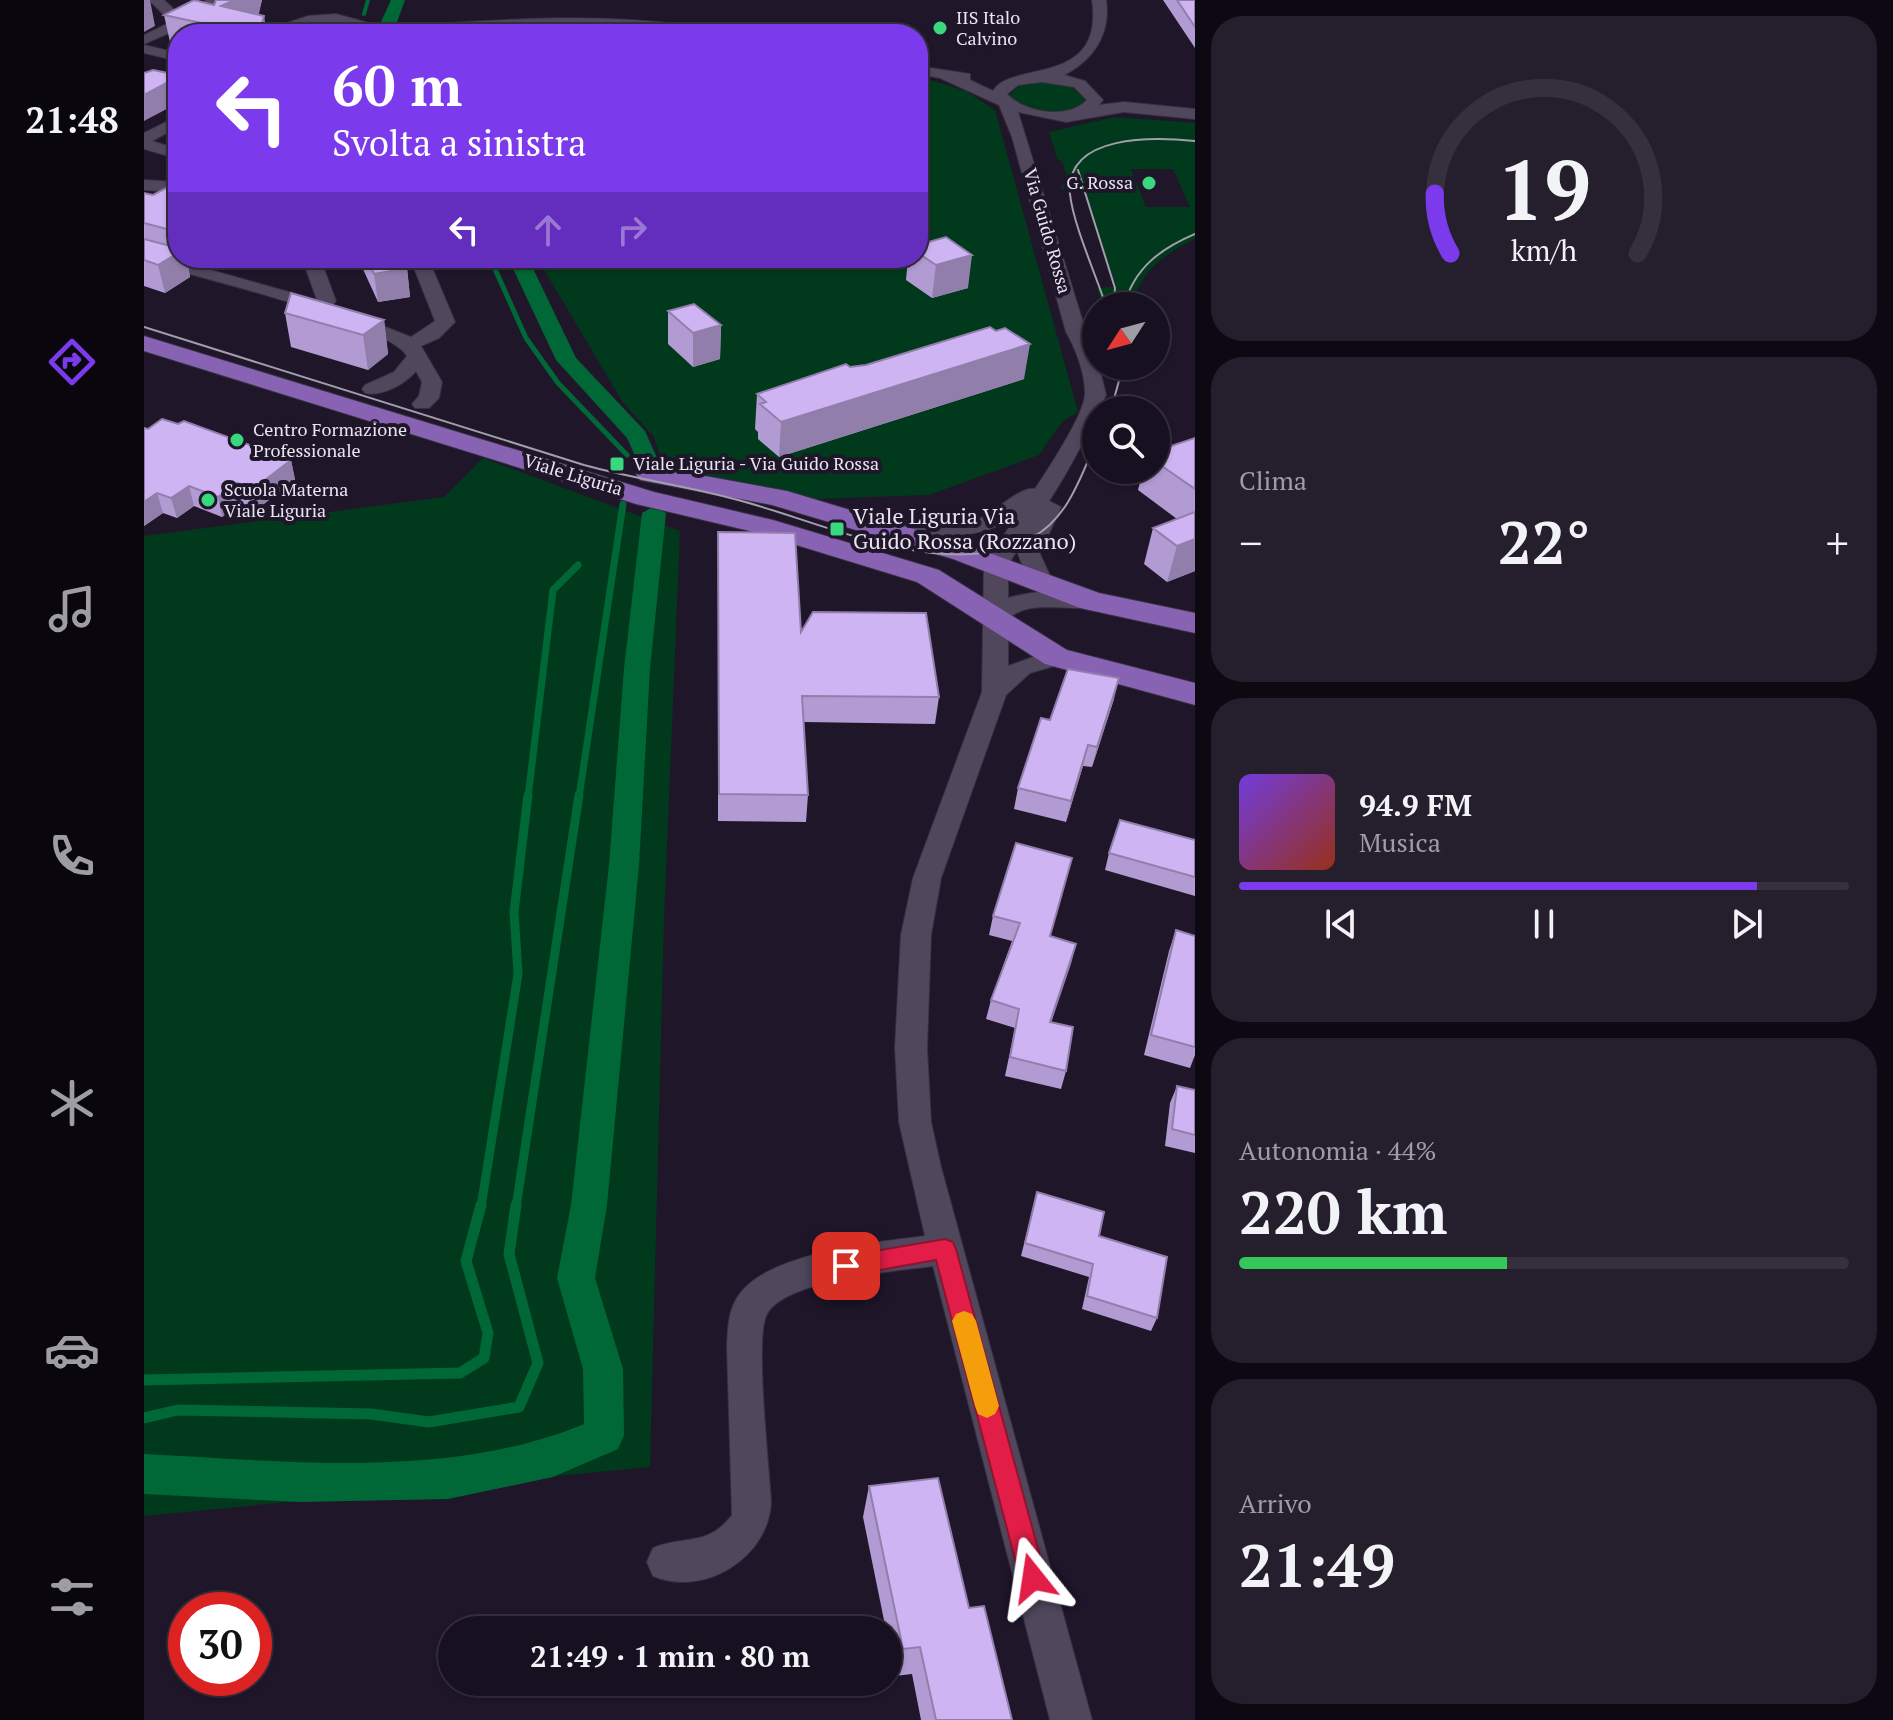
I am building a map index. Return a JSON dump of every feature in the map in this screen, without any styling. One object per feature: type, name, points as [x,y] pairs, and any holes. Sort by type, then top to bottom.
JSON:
[{"type":"main road","name":"Viale Liguria","points":[[144,317],[655,475],[752,491],[996,565],[1091,601],[1195,623]]},
{"type":"main road","name":"Viale Liguria","points":[[144,343],[646,498],[751,522],[928,576],[1056,657],[1093,670],[1195,694]]},
{"type":"street","points":[[156,0],[180,23],[201,14],[213,0]]},
{"type":"street","points":[[1004,102],[999,94],[1002,87],[1070,69],[1099,33],[1103,14],[1099,0]]},
{"type":"street","points":[[309,24],[342,2]]},
{"type":"street","points":[[341,24],[342,2]]},
{"type":"street","points":[[312,24],[331,17],[337,24]]},
{"type":"street","points":[[491,24],[574,20],[651,24]]},
{"type":"street","points":[[144,40],[168,29]]},
{"type":"street","points":[[144,49],[168,55]]},
{"type":"street","points":[[1070,69],[1073,78],[1086,88],[1095,102],[1071,114]]},
{"type":"street","points":[[928,72],[995,80],[1060,80],[1125,101],[1195,111]]},
{"type":"street","points":[[946,75],[1028,112],[1071,114],[1112,107],[1195,111]]},
{"type":"street","points":[[150,88],[168,79]]},
{"type":"street","name":"Via Guido Rossa","points":[[996,565],[1067,457],[1096,395],[1085,347],[1076,332],[1020,137],[1004,102]]},
{"type":"street","name":"Via Guido Rossa","points":[[1020,137],[1031,124],[1071,114]]},
{"type":"street","points":[[144,142],[168,127]]},
{"type":"street","points":[[144,142],[168,150]]},
{"type":"street","points":[[144,185],[168,186]]},
{"type":"street","points":[[144,256],[168,262]]},
{"type":"street","points":[[189,268],[320,307],[414,349],[432,382],[429,398],[422,404]]},
{"type":"street","points":[[315,268],[327,301],[320,307]]},
{"type":"street","points":[[372,389],[401,376],[414,349],[445,322],[423,268]]},
{"type":"street","name":"Via Guido Rossa","points":[[832,514],[938,530],[983,529],[1015,510],[1067,457]]},
{"type":"street","name":"Via Guido Rossa","points":[[1040,580],[1029,554],[1062,479],[1067,457]]},
{"type":"street","points":[[996,565],[995,692],[927,878],[916,935],[911,1048],[915,1122],[945,1249],[1071,1720]]},
{"type":"street","points":[[994,619],[1015,602],[1056,598],[1091,601]]},
{"type":"street","points":[[995,692],[1021,667],[1056,657]]},
{"type":"street","points":[[667,1562],[712,1556],[724,1551],[735,1545],[751,1521],[747,1334],[749,1308],[764,1290],[793,1277],[945,1249]]},
{"type":"green space","points":[[928,79],[966,91],[995,110],[1078,412],[1063,421],[1039,455],[929,495],[811,499],[663,466],[654,437],[622,401],[543,268],[928,268]]},
{"type":"green space","points":[[1035,81],[1071,86],[1086,100],[1079,108],[1059,113],[1026,106],[1008,97],[1019,84]]},
{"type":"green space","points":[[1114,117],[1195,123],[1195,239],[1155,265],[1137,292],[1098,292],[1097,288],[1116,287],[1084,190],[1061,189],[1066,174],[1063,163],[1057,158],[1049,132]],"holes":[[[1131,169],[1173,169],[1190,207],[1146,207]]]},
{"type":"green space","points":[[483,458],[680,531],[664,919],[650,1467],[144,1516],[144,536],[444,497]]},
{"type":"building","points":[[194,0],[214,5],[216,0],[234,0],[221,6],[264,16],[262,24],[206,24],[164,15]]},
{"type":"building","points":[[1177,0],[1195,0],[1195,27]]},
{"type":"building","points":[[153,70],[168,73],[168,82],[144,95],[144,73]]},
{"type":"building","points":[[168,187],[168,229],[144,223],[144,193],[153,195]]},
{"type":"building","points":[[946,237],[972,255],[936,265],[928,260],[928,242]]},
{"type":"building","points":[[144,239],[168,245],[168,259],[158,265],[144,260]]},
{"type":"building","points":[[371,268],[407,268],[374,274]]},
{"type":"building","points":[[291,293],[384,320],[363,335],[285,313]]},
{"type":"building","points":[[694,304],[721,325],[693,333],[668,311]]},
{"type":"building","points":[[990,327],[996,331],[1005,328],[1030,344],[781,422],[760,404],[766,402],[757,394],[846,364],[850,367],[866,365]]},
{"type":"building","points":[[162,419],[178,424],[184,421],[291,460],[252,490],[237,483],[218,497],[189,486],[171,498],[157,493],[144,502],[144,428],[148,429]]},
{"type":"building","points":[[1195,438],[1195,489],[1170,472],[1170,446]]},
{"type":"building","points":[[1195,512],[1195,539],[1177,546],[1153,528]]},
{"type":"building","points":[[718,532],[795,533],[801,632],[813,612],[926,613],[939,697],[802,696],[808,795],[719,794]]},
{"type":"building","points":[[1068,669],[1119,678],[1097,747],[1088,745],[1071,801],[1018,788],[1041,718],[1050,720]]},
{"type":"building","points":[[1120,820],[1195,840],[1195,877],[1109,853]]},
{"type":"building","points":[[1016,843],[1072,858],[1050,936],[1076,944],[1050,1022],[1073,1027],[1066,1071],[1010,1057],[1019,1009],[991,1000],[1020,923],[993,916]]},
{"type":"building","points":[[1176,930],[1195,936],[1195,1047],[1151,1035]]},
{"type":"building","points":[[1177,1086],[1195,1090],[1195,1135],[1172,1129]]},
{"type":"building","points":[[1037,1192],[1104,1212],[1099,1236],[1167,1257],[1157,1318],[1087,1296],[1093,1264],[1025,1243]]},
{"type":"building","points":[[938,1478],[969,1608],[984,1606],[1012,1720],[936,1720],[920,1647],[903,1649],[902,1616],[896,1616],[869,1486]]},
{"type":"waterway","points":[[364,14],[368,0]]},
{"type":"waterway","points":[[389,22],[398,0]]},
{"type":"waterway","points":[[494,268],[526,338],[558,383],[627,455]]},
{"type":"waterway","points":[[523,268],[567,360],[637,436],[647,460]]},
{"type":"waterway","points":[[579,797],[623,504]]},
{"type":"waterway","points":[[144,1474],[300,1482],[448,1479],[553,1457],[604,1435],[603,1369],[576,1278],[589,1205],[624,865],[637,668],[654,513]]},
{"type":"waterway","points":[[528,797],[553,590],[578,565]]},
{"type":"waterway","points":[[481,1207],[518,974],[514,912],[528,795]]},
{"type":"waterway","points":[[516,1207],[579,795]]},
{"type":"waterway","points":[[144,1380],[460,1373],[484,1358],[488,1333],[466,1261],[481,1205]]},
{"type":"waterway","points":[[144,1418],[178,1410],[371,1414],[429,1422],[519,1407],[538,1363],[509,1254],[516,1205]]},
{"type":"tram line","points":[[1101,292],[1072,206],[1072,174],[1082,159],[1097,149],[1116,143],[1158,139],[1195,141]]},
{"type":"tram line","points":[[1078,170],[1115,292]]},
{"type":"tram line","points":[[1128,292],[1150,261],[1195,234]]},
{"type":"tram line","points":[[144,327],[584,465],[719,495],[886,545],[925,552],[963,555],[1000,550],[1033,537],[1056,519],[1082,475]]},
{"type":"tram line","points":[[1115,396],[1119,380]]},
{"type":"slow traffic","points":[[964,1321],[987,1406]]},
{"type":"place","name":"IIS Italo Calvino","points":[[940,28]]},
{"type":"place","name":"G. Rossa","points":[[1149,183]]},
{"type":"place","name":"Centro Formazione Professionale","points":[[237,440]]},
{"type":"place","name":"Viale Liguria - Via Guido Rossa","points":[[617,464]]},
{"type":"place","name":"Scuola Materna Viale Liguria","points":[[208,500]]},
{"type":"place","name":"Viale Liguria Via Guido Rossa (Rozzano)","points":[[837,529]]},
{"type":"route","points":[[846,1266],[945,1249],[1033,1578]]}]
